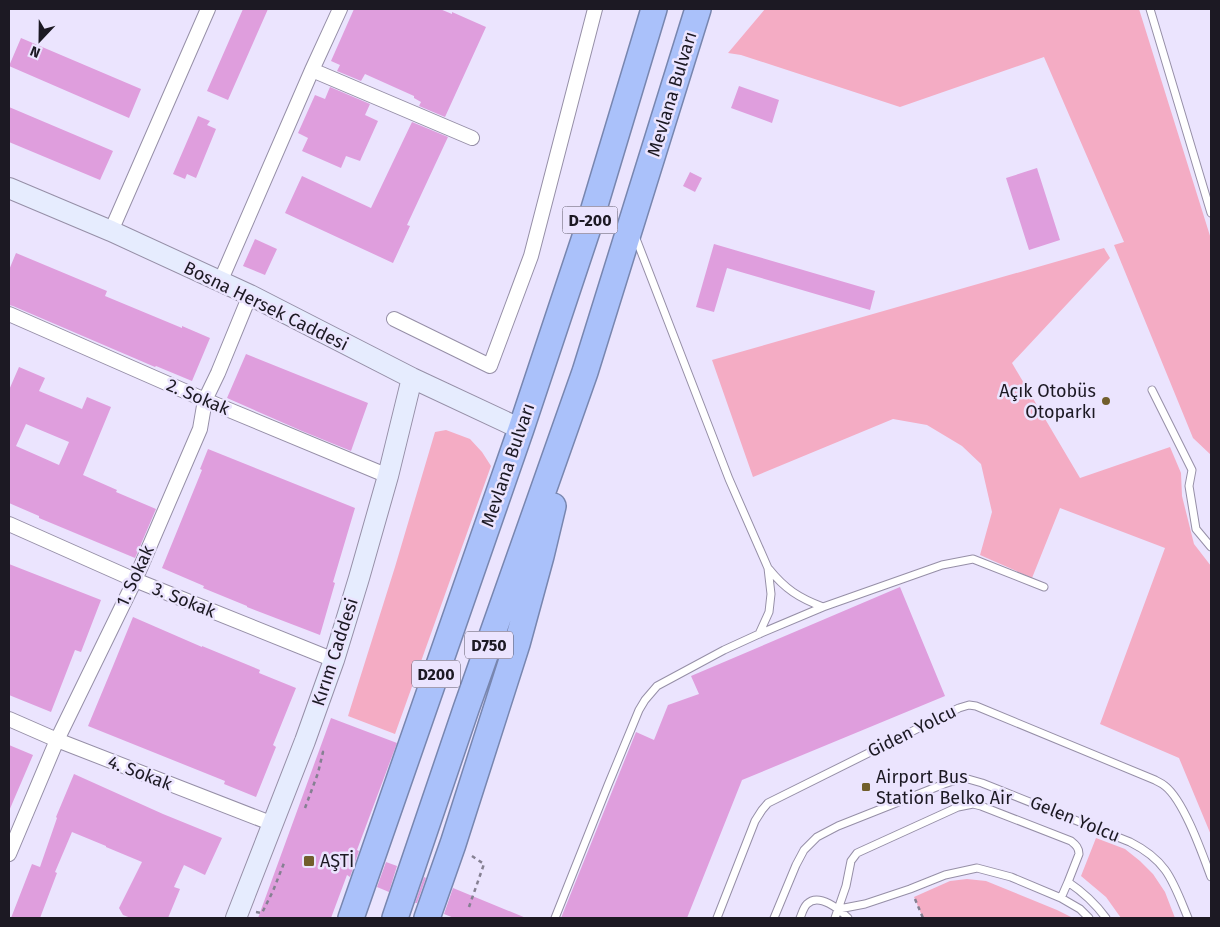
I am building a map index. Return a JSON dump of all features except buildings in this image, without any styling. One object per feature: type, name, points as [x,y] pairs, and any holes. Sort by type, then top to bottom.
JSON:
[{"type":"highway","name":"Mevlana Bulvarı","points":[[351,918],[521,429],[589,226],[654,9]]},
{"type":"highway","name":"Mevlana Bulvarı","points":[[395,918],[466,709],[585,372],[698,9]]},
{"type":"highway","points":[[427,918],[456,835],[517,644],[541,556],[585,372]]},
{"type":"street","points":[[111,231],[208,9]]},
{"type":"street","points":[[220,282],[340,9]]},
{"type":"street","points":[[394,319],[490,366],[531,256],[595,9]]},
{"type":"street","points":[[312,70],[472,138]]},
{"type":"street","name":"Bosna Hersek Caddesi","points":[[9,188],[111,231],[250,295],[412,378],[521,429]]},
{"type":"street","name":"1. Sokak","points":[[9,854],[57,740],[135,580],[200,429],[205,400],[250,295]]},
{"type":"street","name":"2. Sokak","points":[[9,314],[205,400],[388,476]]},
{"type":"street","name":"Kırım Caddesi","points":[[236,918],[305,741],[334,660],[388,476],[412,378]]},
{"type":"street","name":"3. Sokak","points":[[9,524],[135,580],[334,660]]},
{"type":"street","name":"4. Sokak","points":[[9,719],[57,740],[273,824]]},
{"type":"lane","points":[[1150,9],[1211,213]]},
{"type":"lane","points":[[631,226],[729,479],[768,568],[789,591],[813,604],[823,607]]},
{"type":"lane","points":[[1152,390],[1192,470],[1189,486],[1196,530],[1211,547]]},
{"type":"lane","points":[[555,918],[608,785],[645,700],[657,686],[724,650],[759,634],[823,607],[942,565],[973,559],[1044,587]]},
{"type":"lane","points":[[759,634],[769,612],[771,594],[768,568]]},
{"type":"lane","name":"Giden Yolcu","points":[[717,918],[755,821],[768,803],[959,708],[970,706],[976,706],[1050,736],[1155,780],[1165,786],[1182,807],[1211,877]]},
{"type":"lane","name":"Gelen Yolcu","points":[[774,918],[796,865],[804,850],[817,837],[838,826],[944,784],[956,780],[968,780],[996,788],[1141,847],[1156,858],[1168,873],[1188,918]]},
{"type":"lane","points":[[835,918],[846,886],[851,861],[857,854],[958,807],[973,804],[1071,841],[1076,845],[1079,854],[1061,898]]},
{"type":"lane","points":[[839,909],[859,906],[945,875],[977,868],[1011,877],[1061,898],[1080,909],[1090,918]]},
{"type":"lane","points":[[1068,882],[1089,898],[1106,918]]},
{"type":"lane","points":[[800,918],[806,905],[818,900],[839,909],[848,918]]},
{"type":"path","points":[[305,808],[318,773]]},
{"type":"path","points":[[273,891],[284,863]]},
{"type":"path","points":[[469,907],[484,864]]},
{"type":"path","points":[[910,889],[923,918]]},
{"type":"shaded area","points":[[765,9],[1139,9],[1211,239],[1211,455],[1193,438],[1114,245],[1124,242],[1044,57],[900,107],[741,55],[728,53]]},
{"type":"shaded area","points":[[1104,248],[1110,258],[1012,363],[1080,478],[1170,447],[1181,473],[1182,496],[1194,544],[1211,566],[1211,835],[1179,758],[1100,724],[1165,548],[1060,508],[1032,578],[980,555],[992,512],[981,464],[962,446],[927,425],[893,419],[753,477],[712,360]]},
{"type":"shaded area","points":[[446,430],[470,439],[491,466],[395,734],[348,716],[435,432]]},
{"type":"shaded area","points":[[1096,838],[1125,849],[1153,874],[1165,892],[1175,918],[1121,918],[1106,897],[1081,876]]},
{"type":"shaded area","points":[[967,879],[986,881],[1073,918],[923,918],[914,897],[950,881]]},
{"type":"place","name":"Açık Otobüs Otoparkı","points":[[1106,401]]},
{"type":"place","name":"Airport Bus Station Belko Air","points":[[866,787]]},
{"type":"place","name":"AŞTİ","points":[[309,861]]}]
